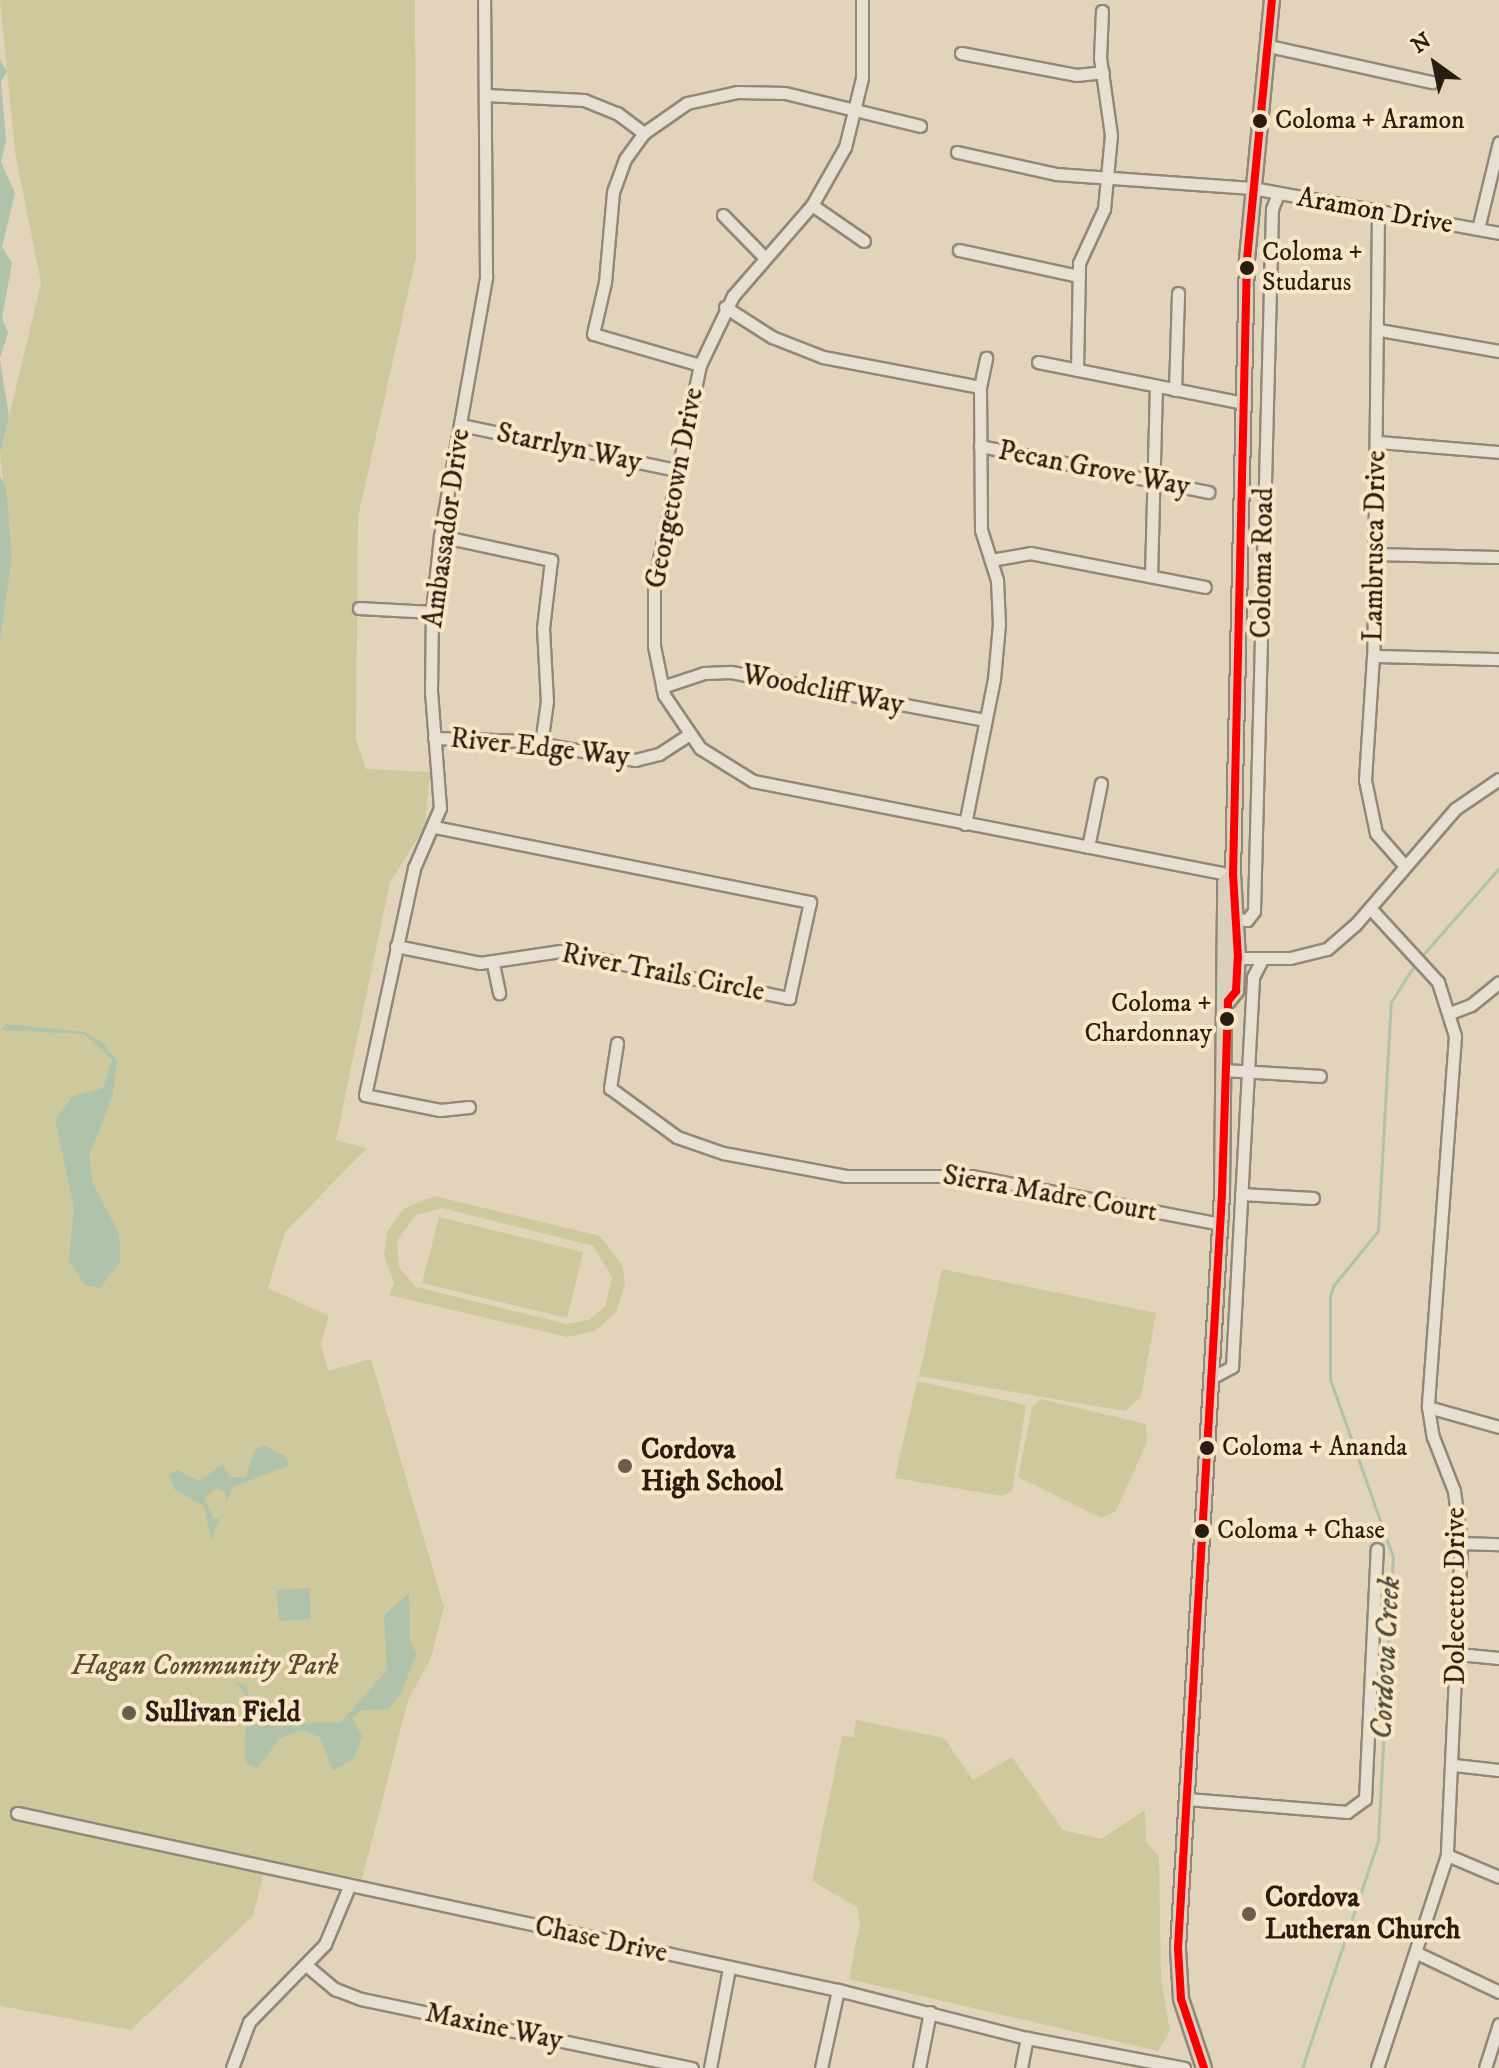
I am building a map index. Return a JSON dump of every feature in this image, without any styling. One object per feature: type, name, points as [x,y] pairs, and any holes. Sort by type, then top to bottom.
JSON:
[{"type":"main road","name":"Coloma Road","points":[[1228,1001],[1236,991],[1238,958],[1233,875],[1243,403],[1252,188],[1272,0]]},
{"type":"main road","name":"Coloma Road","points":[[1204,2068],[1187,2024],[1178,1965],[1221,1224],[1228,1001],[1222,984],[1225,883],[1233,875]]},
{"type":"main road","points":[[1222,984],[1238,958]]},
{"type":"street","name":"Ambassador Drive","points":[[469,1107],[440,1110],[365,1095],[414,868],[434,827],[440,799],[434,738],[432,612],[440,536],[486,277],[484,0]]},
{"type":"street","name":"Georgetown Drive","points":[[862,0],[862,78],[845,147],[812,205],[725,307],[700,365],[654,583],[654,646],[662,687],[688,735],[712,759],[753,781],[1233,875]]},
{"type":"street","points":[[1077,370],[1078,276],[1082,256],[1101,221],[1107,178],[1111,113],[1103,72],[1102,11]]},
{"type":"street","points":[[1269,46],[1432,82]]},
{"type":"street","points":[[961,53],[1076,75],[1103,72]]},
{"type":"street","points":[[700,365],[593,334],[605,282],[613,192],[625,159],[644,133],[687,103],[737,92],[785,93],[920,126]]},
{"type":"street","points":[[486,95],[584,100],[617,113],[644,133]]},
{"type":"street","points":[[1478,229],[1499,142]]},
{"type":"street","name":"Aramon Drive","points":[[957,152],[1056,174],[1252,188],[1499,233]]},
{"type":"street","name":"Coloma Road","points":[[1236,919],[1247,920],[1254,911],[1272,209],[1278,193]]},
{"type":"street","points":[[812,205],[864,241]]},
{"type":"street","name":"Lambrusca Drive","points":[[1378,212],[1378,442],[1367,802],[1376,833],[1405,866]]},
{"type":"street","points":[[723,215],[765,258]]},
{"type":"street","points":[[959,250],[1078,276]]},
{"type":"street","points":[[1175,390],[1178,293]]},
{"type":"street","points":[[725,307],[757,330],[812,353],[980,387]]},
{"type":"street","points":[[1380,330],[1499,351]]},
{"type":"street","points":[[965,824],[986,720],[999,624],[991,560],[982,536],[980,387],[986,358]]},
{"type":"street","points":[[1038,362],[1243,403]]},
{"type":"street","points":[[1151,576],[1156,387]]},
{"type":"street","name":"Starrlyn Way","points":[[461,425],[677,470]]},
{"type":"street","points":[[1378,442],[1499,452]]},
{"type":"street","name":"Pecan Grove Way","points":[[980,446],[1208,492]]},
{"type":"street","points":[[440,536],[551,560],[544,603],[547,701],[541,744]]},
{"type":"street","points":[[991,560],[1030,553],[1205,587]]},
{"type":"street","points":[[1375,554],[1499,557]]},
{"type":"street","points":[[359,608],[432,612]]},
{"type":"street","points":[[1373,656],[1499,659]]},
{"type":"street","name":"Woodcliff Way","points":[[662,687],[704,673],[731,672],[986,720]]},
{"type":"street","name":"River Edge Way","points":[[434,738],[541,744],[635,760],[659,754],[688,735]]},
{"type":"street","points":[[1238,958],[1262,959],[1319,953],[1347,934],[1455,809],[1499,779]]},
{"type":"street","points":[[1088,847],[1101,783]]},
{"type":"street","name":"River Trails Circle","points":[[396,946],[493,964],[533,952],[560,951],[789,998],[810,902],[434,827]]},
{"type":"street","name":"Dolecetto Drive","points":[[1370,908],[1421,960],[1450,1013],[1456,1051],[1428,1407],[1433,1437],[1454,1491],[1461,1543],[1454,1765],[1447,1855],[1377,2068]]},
{"type":"street","points":[[1211,1378],[1232,1367],[1253,977],[1262,959]]},
{"type":"street","points":[[493,964],[499,993]]},
{"type":"street","points":[[1450,1013],[1471,1005],[1499,982]]},
{"type":"street","name":"Sierra Madre Court","points":[[617,1043],[610,1088],[677,1137],[723,1153],[846,1176],[971,1176],[1221,1224]]},
{"type":"street","points":[[1225,1070],[1320,1076]]},
{"type":"street","points":[[1241,1194],[1313,1198]]},
{"type":"street","points":[[1428,1407],[1499,1427]]},
{"type":"street","points":[[1461,1543],[1499,1544]]},
{"type":"street","points":[[1187,1799],[1347,1812],[1365,1799],[1377,1549]]},
{"type":"street","points":[[1458,1654],[1499,1658]]},
{"type":"street","points":[[1454,1765],[1499,1770]]},
{"type":"street","name":"Chase Drive","points":[[17,1813],[348,1889],[838,1990],[1134,2064],[1184,2068]]},
{"type":"street","points":[[1447,1855],[1499,1877]]},
{"type":"street","points":[[232,2068],[249,2022],[306,1965],[332,1932],[348,1889]]},
{"type":"street","points":[[1417,1953],[1499,1992]]},
{"type":"street","name":"Maxine Way","points":[[306,1965],[335,1989],[361,1999],[692,2068]]},
{"type":"street","points":[[710,2068],[729,1968]]},
{"type":"street","points":[[821,2068],[838,1990]]},
{"type":"street","points":[[919,2068],[930,2012]]},
{"type":"street","points":[[1485,2068],[1499,2024]]},
{"type":"street","points":[[1021,2068],[1027,2038]]},
{"type":"green space","name":"Hagan Community Park","points":[[0,0],[415,0],[416,257],[358,517],[356,739],[366,769],[430,772],[425,827],[390,882],[336,1140],[367,1148],[285,1232],[268,1288],[329,1316],[321,1344],[328,1371],[371,1359],[444,1607],[431,1658],[408,1700],[362,1879],[267,1860],[253,1916],[131,2030],[0,2006],[0,642],[12,558],[0,454],[41,283],[15,152]]},
{"type":"green space","points":[[434,1196],[600,1236],[623,1266],[625,1285],[616,1312],[595,1331],[567,1337],[389,1295],[394,1283],[384,1255],[388,1230],[403,1209]],"holes":[[[442,1208],[593,1246],[612,1277],[606,1305],[589,1320],[567,1324],[416,1287],[399,1267],[397,1241],[416,1215]]]},
{"type":"green space","points":[[439,1217],[583,1252],[567,1318],[422,1283]]},
{"type":"green space","points":[[942,1269],[1156,1313],[1141,1397],[1125,1411],[919,1376]]},
{"type":"green space","points":[[917,1381],[1026,1405],[1012,1491],[1002,1496],[895,1478]]},
{"type":"green space","points":[[1041,1399],[1146,1424],[1147,1442],[1116,1511],[1101,1518],[1018,1477],[1032,1407]]},
{"type":"green space","points":[[856,1720],[944,1738],[973,1780],[1012,1757],[1063,1830],[1101,1839],[1145,1810],[1146,1842],[1159,1856],[1161,1978],[1170,2031],[1158,2051],[849,1979],[860,1923],[857,1907],[812,1881],[842,1736],[853,1737]]},
{"type":"shaded area","points":[[0,59],[7,72],[1,82],[6,140],[1,162],[15,193],[2,247],[12,263],[2,318],[8,333],[0,358]]},
{"type":"shaded area","points":[[0,360],[9,417],[0,454]]},
{"type":"shaded area","points":[[0,476],[6,487],[12,558],[0,642]]},
{"type":"shaded area","points":[[7,1024],[84,1032],[102,1042],[117,1061],[113,1094],[89,1157],[93,1184],[118,1231],[120,1244],[120,1262],[100,1288],[85,1285],[69,1261],[74,1207],[55,1119],[73,1096],[103,1088],[112,1060],[84,1034],[0,1030]]},
{"type":"shaded area","points":[[263,1445],[284,1455],[290,1465],[233,1487],[225,1507],[225,1493],[217,1488],[204,1498],[214,1519],[220,1517],[211,1540],[204,1506],[175,1490],[169,1475],[177,1470],[199,1481],[223,1464],[230,1477],[246,1477],[254,1451]]},
{"type":"shaded area","points":[[309,1588],[311,1619],[279,1621],[277,1590]]},
{"type":"shaded area","points":[[409,1593],[410,1639],[416,1654],[402,1692],[388,1709],[362,1710],[352,1718],[362,1736],[354,1758],[333,1771],[320,1737],[301,1730],[280,1738],[258,1768],[245,1763],[246,1697],[235,1680],[247,1687],[253,1715],[261,1724],[341,1722],[387,1670],[384,1615]]},
{"type":"waterway","name":"Cordova Creek","points":[[1420,958],[1499,868]]},
{"type":"waterway","name":"Cordova Creek","points":[[1302,2068],[1378,1841],[1393,1557],[1330,1379],[1330,1296],[1333,1286],[1378,1231],[1391,1002],[1415,964]]},
{"type":"transit line","points":[[1204,2068],[1181,1999],[1178,1948],[1222,1193],[1228,1001],[1236,991],[1238,958],[1233,875],[1247,259],[1272,0]]},
{"type":"place","name":"Coloma + Aramon","points":[[1260,121]]},
{"type":"place","name":"Coloma + Studarus","points":[[1247,268]]},
{"type":"place","name":"Coloma + Chardonnay","points":[[1227,1019]]},
{"type":"place","name":"Coloma + Ananda","points":[[1207,1448]]},
{"type":"place","name":"Cordova High School","points":[[625,1466]]},
{"type":"place","name":"Coloma + Chase","points":[[1202,1531]]},
{"type":"place","name":"Sullivan Field","points":[[129,1713]]},
{"type":"place","name":"Cordova Lutheran Church","points":[[1249,1914]]}]
